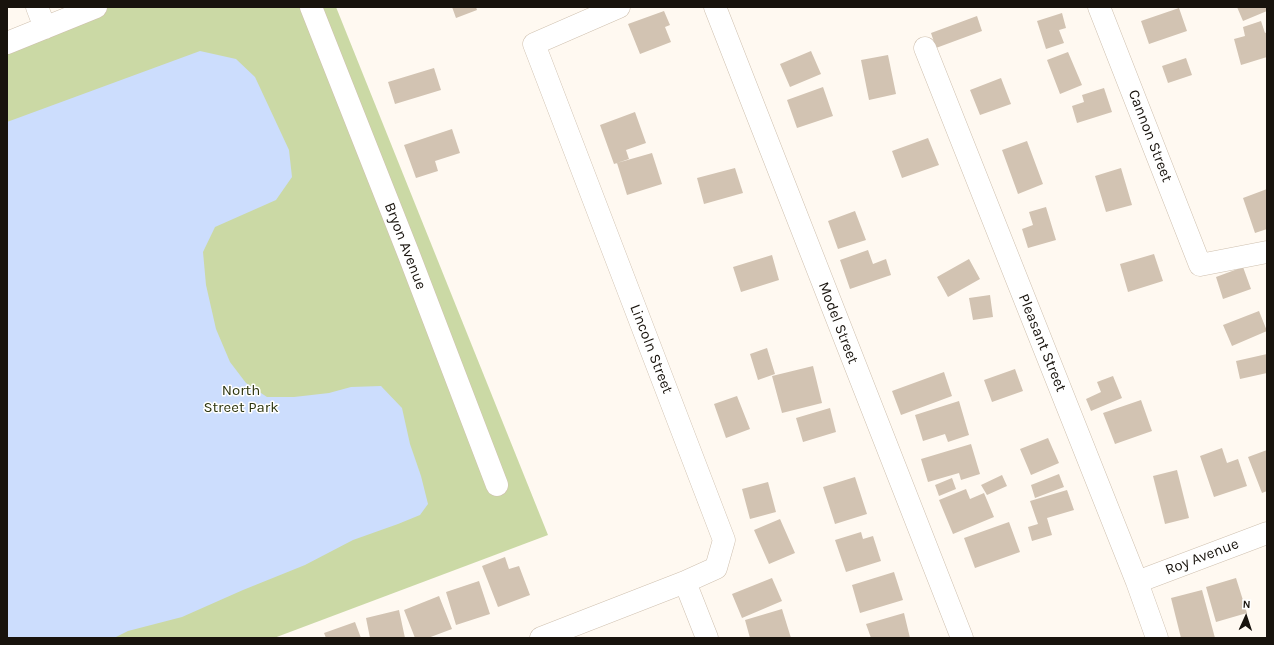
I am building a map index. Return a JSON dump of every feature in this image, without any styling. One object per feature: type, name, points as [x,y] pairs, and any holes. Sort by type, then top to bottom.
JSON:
[{"type":"street","points":[[37,7],[45,28]]},
{"type":"street","points":[[7,43],[96,7]]},
{"type":"street","name":"Bryon Avenue","points":[[311,7],[409,255],[497,485]]},
{"type":"street","name":"Lincoln Street","points":[[541,638],[685,582],[716,568],[724,540],[534,44],[619,7]]},
{"type":"street","name":"Model Street","points":[[715,7],[962,638]]},
{"type":"street","name":"Cannon Street","points":[[1099,7],[1200,265],[1267,252]]},
{"type":"street","name":"Pleasant Street","points":[[925,48],[1137,582],[1157,638]]},
{"type":"street","name":"Roy Avenue","points":[[1137,582],[1267,533]]},
{"type":"street","points":[[685,582],[707,638]]},
{"type":"green space","name":"North Street Park","points":[[96,7],[336,7],[548,535],[274,638],[7,638],[7,43]]},
{"type":"water","points":[[200,51],[236,59],[255,77],[289,150],[292,177],[276,200],[215,227],[203,252],[206,285],[216,329],[230,362],[246,383],[267,397],[294,397],[329,393],[351,387],[381,386],[402,408],[410,444],[421,476],[428,504],[420,515],[353,540],[305,565],[182,617],[128,631],[114,638],[7,638],[7,122]]},
{"type":"building","points":[[452,7],[476,7],[477,10],[456,18]]},
{"type":"building","points":[[1237,7],[1267,7],[1267,11],[1243,21]]},
{"type":"building","points":[[1179,8],[1187,31],[1149,44],[1141,21]]},
{"type":"building","points":[[664,11],[670,25],[665,27],[671,42],[640,54],[628,24]]},
{"type":"building","points":[[1062,13],[1066,28],[1059,30],[1064,43],[1046,49],[1037,21]]},
{"type":"building","points":[[977,16],[982,31],[936,48],[931,33]]},
{"type":"building","points":[[1261,21],[1265,33],[1267,32],[1267,57],[1241,65],[1234,39],[1245,36],[1243,27]]},
{"type":"building","points":[[811,51],[821,74],[790,87],[780,64]]},
{"type":"building","points":[[1068,52],[1082,85],[1060,94],[1047,60]]},
{"type":"building","points":[[888,55],[896,94],[869,100],[861,60]]},
{"type":"building","points":[[1186,58],[1192,75],[1168,83],[1162,66]]},
{"type":"building","points":[[434,68],[441,90],[395,104],[388,82]]},
{"type":"building","points":[[1001,78],[1011,104],[980,115],[970,90]]},
{"type":"building","points":[[823,87],[833,116],[797,128],[787,100]]},
{"type":"building","points":[[1104,88],[1112,112],[1077,123],[1072,106],[1084,102],[1082,95]]},
{"type":"building","points":[[635,112],[646,143],[626,150],[629,159],[614,164],[600,125]]},
{"type":"building","points":[[452,129],[460,153],[435,161],[438,171],[416,178],[404,145]]},
{"type":"building","points":[[928,138],[939,165],[902,178],[892,151]]},
{"type":"building","points":[[1027,141],[1043,184],[1018,194],[1002,150]]},
{"type":"building","points":[[652,153],[662,184],[627,195],[617,163]]},
{"type":"building","points":[[735,168],[743,193],[704,204],[697,178]]},
{"type":"building","points":[[1121,168],[1132,205],[1106,212],[1095,176]]},
{"type":"building","points":[[1267,189],[1267,229],[1255,233],[1243,198]]},
{"type":"building","points":[[1046,207],[1056,240],[1028,248],[1022,229],[1033,225],[1029,212]]},
{"type":"building","points":[[855,211],[866,240],[838,249],[828,221]]},
{"type":"building","points":[[868,250],[873,264],[886,259],[891,275],[850,289],[840,260]]},
{"type":"building","points":[[1154,254],[1163,281],[1128,292],[1120,264]]},
{"type":"building","points":[[772,255],[779,280],[741,292],[733,267]]},
{"type":"building","points":[[969,259],[980,279],[948,297],[937,277]]},
{"type":"building","points":[[1243,267],[1251,289],[1223,299],[1216,277]]},
{"type":"building","points":[[990,295],[993,317],[973,320],[969,298]]},
{"type":"building","points":[[1259,311],[1267,331],[1232,346],[1223,325]]},
{"type":"building","points":[[767,348],[775,374],[758,380],[750,354]]},
{"type":"building","points":[[1267,354],[1267,373],[1240,379],[1236,361]]},
{"type":"building","points":[[813,366],[822,403],[782,413],[772,376]]},
{"type":"building","points":[[1015,369],[1023,391],[992,402],[984,380]]},
{"type":"building","points":[[944,372],[952,396],[901,415],[892,391]]},
{"type":"building","points":[[1113,376],[1122,398],[1091,411],[1086,399],[1101,392],[1097,382]]},
{"type":"building","points":[[737,396],[750,429],[726,438],[714,404]]},
{"type":"building","points":[[1141,400],[1152,431],[1115,444],[1103,413]]},
{"type":"building","points":[[959,401],[969,435],[948,442],[945,434],[923,441],[915,415]]},
{"type":"building","points":[[830,408],[836,432],[803,442],[796,418]]},
{"type":"building","points":[[1048,438],[1059,463],[1031,475],[1020,449]]},
{"type":"building","points":[[971,444],[980,474],[961,480],[959,473],[928,482],[921,459]]},
{"type":"building","points":[[1222,448],[1227,463],[1238,459],[1247,486],[1214,497],[1200,456]]},
{"type":"building","points":[[1267,450],[1267,491],[1262,493],[1248,457]]},
{"type":"building","points":[[1177,470],[1189,518],[1165,524],[1153,476]]},
{"type":"building","points":[[1059,474],[1064,487],[1035,498],[1031,485]]},
{"type":"building","points":[[1002,475],[1007,486],[987,495],[981,485]]},
{"type":"building","points":[[855,477],[867,514],[835,524],[823,487]]},
{"type":"building","points":[[952,478],[956,489],[939,496],[935,485]]},
{"type":"building","points":[[768,482],[776,512],[750,519],[742,489]]},
{"type":"building","points":[[966,489],[970,499],[984,493],[994,517],[953,534],[939,500]]},
{"type":"building","points":[[1067,490],[1074,510],[1047,518],[1052,535],[1032,541],[1028,527],[1038,524],[1030,501]]},
{"type":"building","points":[[780,519],[795,553],[769,564],[754,530]]},
{"type":"building","points":[[1009,522],[1020,552],[975,568],[964,538]]},
{"type":"building","points":[[861,532],[863,539],[873,536],[881,561],[846,572],[835,540]]},
{"type":"building","points":[[505,557],[509,569],[519,566],[530,595],[498,607],[482,566]]},
{"type":"building","points":[[894,572],[903,600],[860,613],[852,585]]},
{"type":"building","points":[[772,578],[782,601],[742,618],[732,594]]},
{"type":"building","points":[[1236,578],[1247,613],[1216,622],[1206,587]]},
{"type":"building","points":[[479,581],[490,614],[456,625],[446,592]]},
{"type":"building","points":[[1202,590],[1215,638],[1181,638],[1171,598]]},
{"type":"building","points":[[439,596],[452,629],[428,638],[415,638],[404,610]]},
{"type":"building","points":[[782,609],[791,638],[750,638],[745,620]]},
{"type":"building","points":[[399,610],[405,638],[370,638],[366,618]]},
{"type":"building","points":[[904,613],[910,638],[871,638],[866,624]]},
{"type":"building","points":[[355,622],[361,638],[326,638],[324,633]]}]
